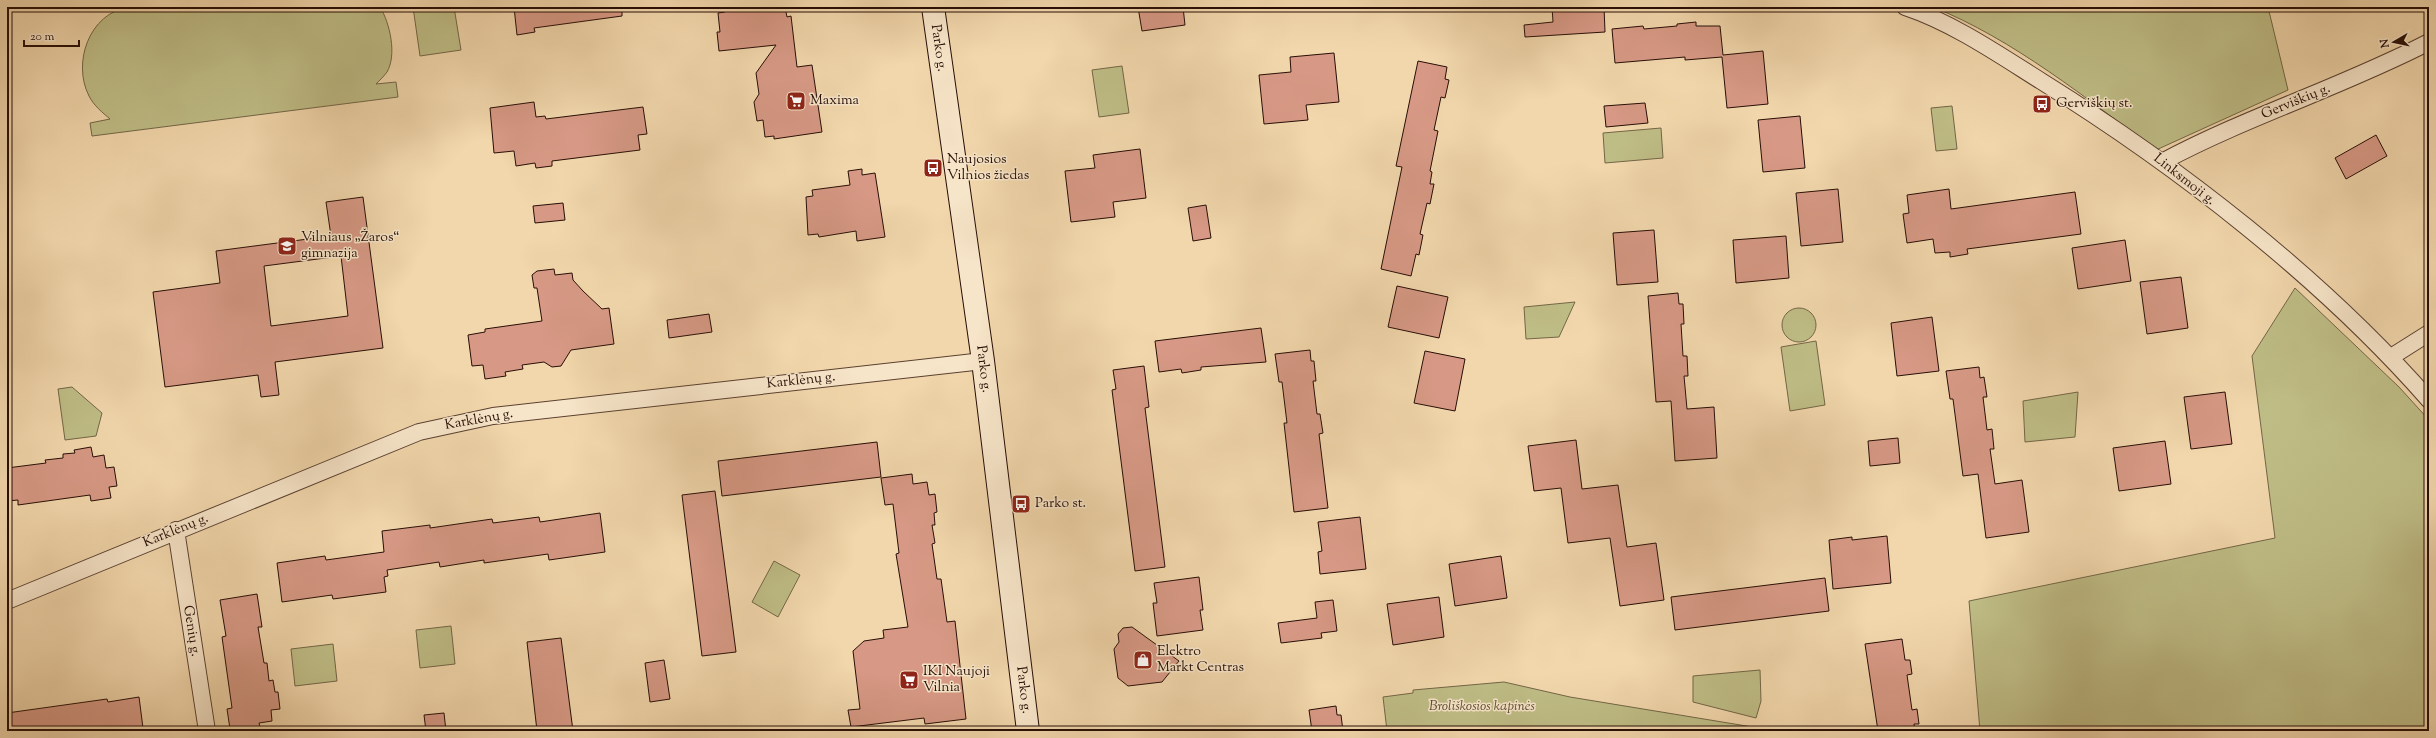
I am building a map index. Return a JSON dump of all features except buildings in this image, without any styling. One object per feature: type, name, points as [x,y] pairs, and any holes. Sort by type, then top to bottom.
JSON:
[{"type":"main road","name":"Parko g.","points":[[933,7],[983,361],[1028,731]]},
{"type":"street","name":"Linksmoji g.","points":[[1905,7],[1981,43],[2076,102],[2162,162],[2279,255],[2391,357],[2429,400]]},
{"type":"street","name":"Gerviškių g.","points":[[2162,162],[2202,142],[2330,88],[2429,42]]},
{"type":"street","points":[[2391,357],[2429,333]]},
{"type":"street","name":"Karklėnų g.","points":[[7,601],[176,530],[419,432],[458,422],[647,397],[983,361]]},
{"type":"street","name":"Genių g.","points":[[176,530],[207,731]]},
{"type":"green space","points":[[129,7],[380,7],[389,30],[392,57],[387,72],[376,84],[396,82],[398,97],[92,136],[90,123],[110,119],[91,100],[84,83],[82,69],[88,41],[94,29],[103,19],[115,11]]},
{"type":"green space","points":[[413,7],[454,7],[461,50],[420,56]]},
{"type":"green space","points":[[1933,7],[2268,7],[2288,90],[2156,150],[2049,71],[2021,53],[1963,20]]},
{"type":"green space","points":[[1122,66],[1129,113],[1099,117],[1092,70]]},
{"type":"green space","points":[[1952,106],[1957,149],[1936,151],[1931,108]]},
{"type":"green space","points":[[1661,128],[1663,158],[1605,163],[1603,133]]},
{"type":"green space","points":[[2295,288],[2399,387],[2429,420],[2429,731],[1980,731],[1969,601],[2275,538],[2252,356]]},
{"type":"green space","points":[[1575,302],[1559,337],[1526,339],[1524,307]]},
{"type":"green space","points":[[1799,308],[1811,313],[1816,325],[1811,337],[1799,342],[1787,337],[1782,325],[1787,313]]},
{"type":"green space","points":[[1816,341],[1825,405],[1790,411],[1781,347]]},
{"type":"green space","points":[[72,387],[102,413],[96,436],[65,440],[58,389]]},
{"type":"green space","points":[[2078,392],[2075,437],[2025,442],[2023,401]]},
{"type":"green space","points":[[774,561],[800,575],[778,617],[752,602]]},
{"type":"green space","points":[[451,626],[455,664],[420,668],[416,630]]},
{"type":"green space","points":[[333,644],[337,681],[295,686],[291,649]]},
{"type":"green space","points":[[1760,670],[1761,701],[1756,718],[1693,702],[1693,676]]},
{"type":"green space","name":"Broliškosios kapinės","points":[[1504,682],[1570,697],[1777,731],[1387,731],[1383,697],[1413,693],[1413,690]]},
{"type":"place","name":"Maxima","points":[[796,101]]},
{"type":"place","name":"Gerviškių st.","points":[[2042,104]]},
{"type":"place","name":"Naujosios Vilnios žiedas","points":[[933,168]]},
{"type":"place","name":"Vilniaus „Žaros“ gimnazija","points":[[287,246]]},
{"type":"place","name":"Parko st.","points":[[1021,504]]},
{"type":"place","name":"Elektro Markt Centras","points":[[1143,660]]},
{"type":"place","name":"IKI Naujoji Vilnia","points":[[909,680]]}]
